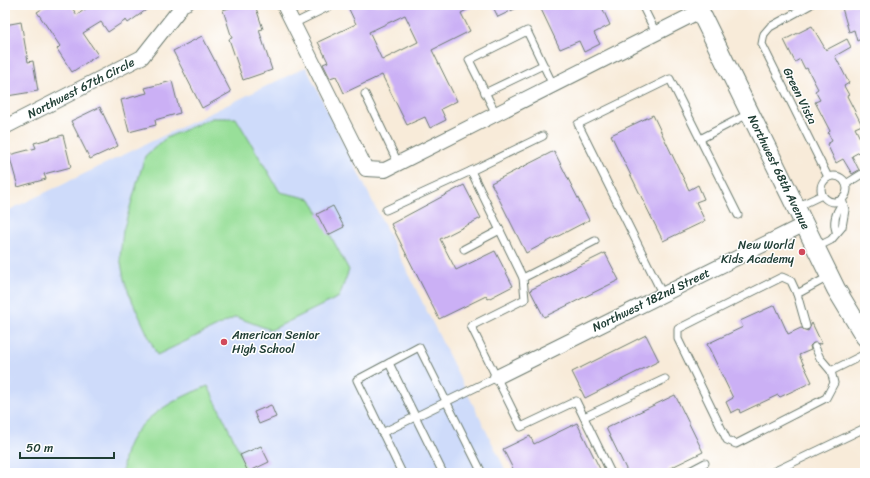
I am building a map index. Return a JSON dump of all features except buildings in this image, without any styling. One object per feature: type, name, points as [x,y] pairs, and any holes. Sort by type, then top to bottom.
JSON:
[{"type":"street","points":[[284,5],[366,170],[385,170],[670,26],[698,8]]},
{"type":"street","name":"Northwest 67th Circle","points":[[5,127],[142,57],[183,7]]},
{"type":"street","name":"Northwest 68th Avenue","points":[[698,8],[830,276],[865,337]]},
{"type":"street","name":"Northwest 182nd Street","points":[[497,377],[805,224]]},
{"type":"lane","points":[[293,24],[332,5]]},
{"type":"lane","points":[[642,5],[656,33]]},
{"type":"lane","name":"Green Vista","points":[[810,5],[770,27],[764,34],[762,44],[828,177]]},
{"type":"lane","points":[[496,114],[469,60],[526,31],[553,85]]},
{"type":"lane","points":[[485,93],[543,65]]},
{"type":"lane","points":[[663,295],[578,124],[670,79],[738,215]]},
{"type":"lane","points":[[365,94],[398,163]]},
{"type":"lane","points":[[700,138],[751,113]]},
{"type":"lane","points":[[386,210],[544,136]]},
{"type":"lane","points":[[471,171],[523,278],[525,299],[471,326],[521,427],[576,400],[611,473]]},
{"type":"lane","points":[[846,184],[865,172]]},
{"type":"lane","points":[[816,247],[831,240],[836,231],[842,226],[845,210],[842,201],[846,192],[846,184],[837,176],[828,177],[821,186],[822,195],[830,201],[842,201]]},
{"type":"lane","points":[[797,207],[822,195]]},
{"type":"lane","points":[[464,249],[500,230]]},
{"type":"lane","points":[[523,278],[595,241]]},
{"type":"lane","points":[[797,294],[830,276]]},
{"type":"lane","points":[[806,326],[797,294],[791,281],[782,277],[678,329],[678,339],[727,440],[736,444],[826,398],[834,383],[831,371],[820,358],[815,348]]},
{"type":"lane","points":[[402,473],[357,380],[419,347],[482,473]]},
{"type":"lane","points":[[831,371],[865,354]]},
{"type":"lane","points":[[389,363],[442,473]]},
{"type":"lane","points":[[382,433],[497,377]]},
{"type":"lane","points":[[584,417],[665,379]]},
{"type":"lane","points":[[771,473],[865,428]]},
{"type":"lane","points":[[686,473],[705,463]]},
{"type":"shaded area","name":"American Senior High School","points":[[306,67],[507,473],[5,473],[5,212]]},
{"type":"green space","points":[[212,118],[236,118],[280,192],[311,199],[349,270],[339,297],[271,330],[236,317],[157,355],[130,296],[124,279],[120,257],[123,231],[145,156],[166,138]]},
{"type":"green space","points":[[208,386],[250,473],[123,473],[125,456],[130,441],[139,428],[150,417],[164,407]]},
{"type":"place","name":"New World Kids Academy","points":[[802,252]]},
{"type":"place","name":"American Senior High School","points":[[224,342]]}]
